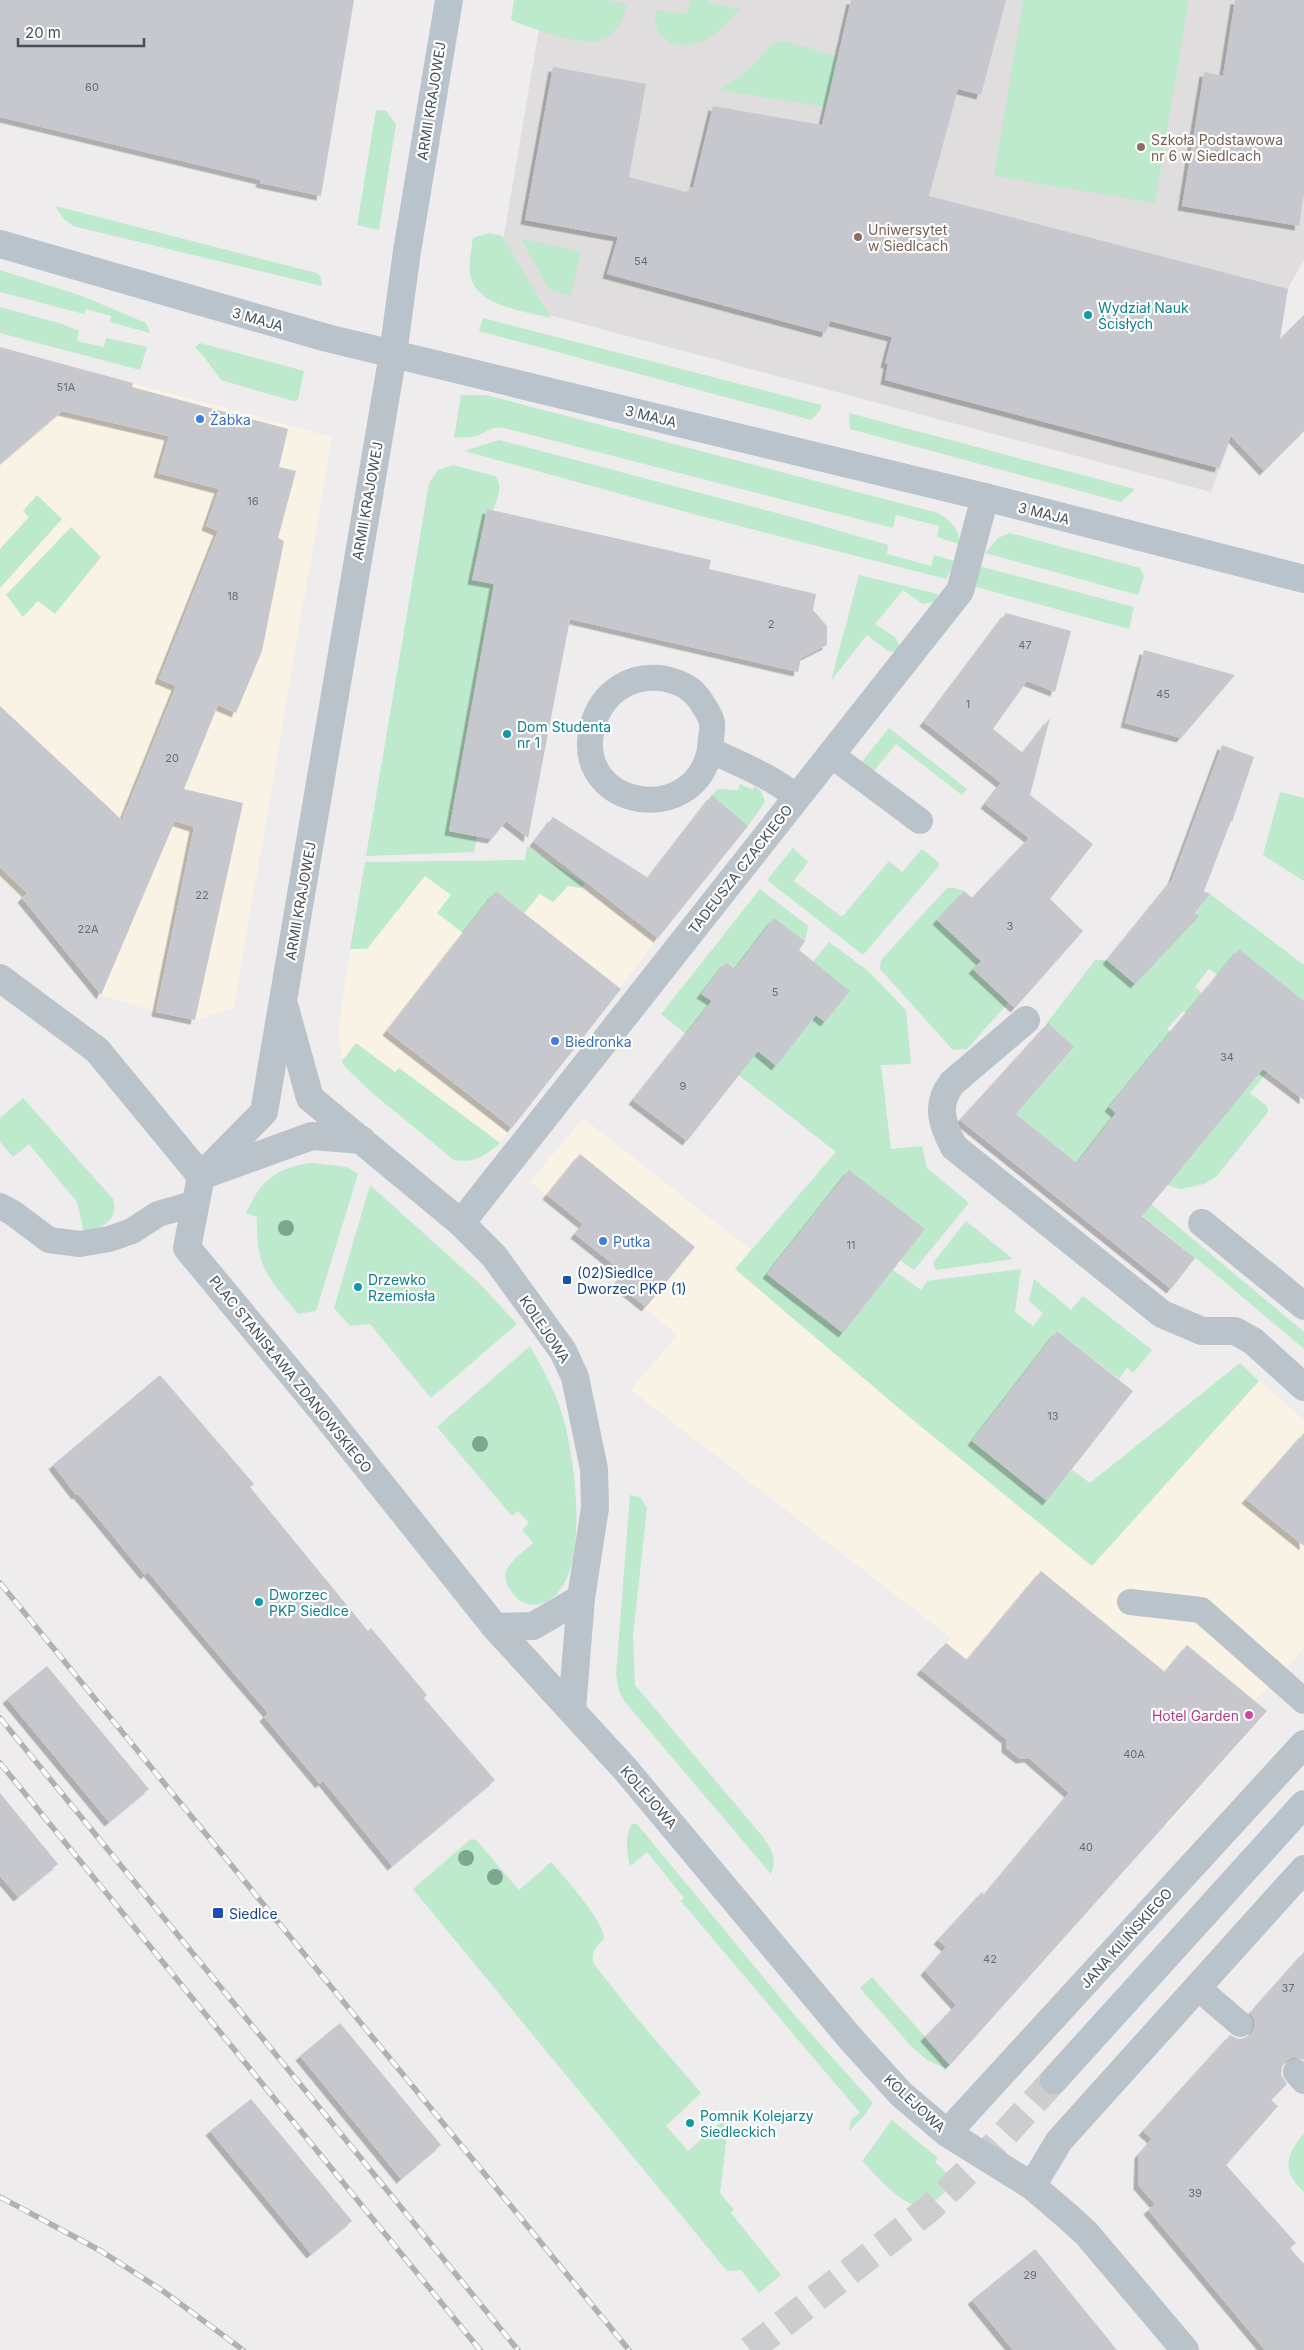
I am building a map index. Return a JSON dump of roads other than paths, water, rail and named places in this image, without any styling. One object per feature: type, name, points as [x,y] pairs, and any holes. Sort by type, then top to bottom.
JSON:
[{"type":"main road","name":"ARMII KRAJOWEJ","points":[[393,354],[408,241],[449,0]]},
{"type":"main road","name":"3 MAJA","points":[[0,244],[272,323],[984,497],[1304,579]]},
{"type":"main road","points":[[1054,2080],[1304,1804]]},
{"type":"street","name":"ARMII KRAJOWEJ","points":[[283,1002],[393,354]]},
{"type":"street","name":"TADEUSZA CZACKIEGO","points":[[462,1223],[960,591],[984,497]]},
{"type":"street","points":[[0,978],[97,1050],[201,1176]]},
{"type":"street","name":"KOLEJOWA","points":[[283,1002],[310,1098],[462,1223],[494,1256],[562,1351],[575,1377],[584,1413],[594,1479],[595,1508],[581,1598],[572,1709],[663,1813],[850,2038],[902,2094],[947,2132],[1032,2186],[1086,2234],[1185,2350]]},
{"type":"street","points":[[201,1176],[264,1112],[283,1002]]},
{"type":"street","points":[[1026,1020],[952,1083],[944,1094],[942,1109],[946,1132],[954,1147],[1162,1314],[1202,1331],[1235,1331],[1253,1341],[1304,1387]]},
{"type":"street","points":[[201,1176],[312,1136],[362,1140]]},
{"type":"street","name":"PLAC STANISŁAWA ZDANOWSKIEGO","points":[[201,1176],[188,1248],[320,1408],[495,1627],[572,1709]]},
{"type":"street","points":[[1202,1223],[1304,1306]]},
{"type":"street","points":[[495,1627],[532,1626],[581,1598]]},
{"type":"street","name":"JANA KILIŃSKIEGO","points":[[947,2132],[1304,1744]]},
{"type":"street","points":[[1032,2186],[1059,2141],[1304,1869]]},
{"type":"lane","points":[[650,676],[685,684],[697,694],[707,710],[712,724],[710,750],[707,763],[700,776],[689,787],[675,794],[644,801],[614,789],[602,779],[594,764],[591,749],[592,728],[600,708],[611,694],[624,684],[650,676]]},
{"type":"lane","points":[[710,750],[761,774],[784,787],[796,797]]},
{"type":"lane","points":[[830,754],[920,821]]},
{"type":"lane","points":[[0,1206],[13,1213],[48,1240],[80,1244],[109,1240],[132,1231],[158,1214],[196,1203]]},
{"type":"lane","points":[[1130,1602],[1201,1610],[1304,1701]]},
{"type":"lane","points":[[1198,1988],[1240,2024]]},
{"type":"tunnel","points":[[750,2350],[929,2209],[995,2145],[1054,2080]]},
{"type":"railway","points":[[0,1583],[629,2350]]},
{"type":"railway","points":[[0,1718],[518,2350]]},
{"type":"railway","points":[[0,1763],[480,2350]]},
{"type":"railway","points":[[0,2197],[101,2251],[163,2291],[243,2350]]},
{"type":"place","name":"Szkoła Podstawowa nr 6 w Siedlcach","points":[[1141,147]]},
{"type":"place","name":"Uniwersytet w Siedlcach","points":[[858,237]]},
{"type":"place","name":"Wydział Nauk Ścisłych","points":[[1088,315]]},
{"type":"place","name":"Żabka","points":[[200,419]]},
{"type":"place","name":"Dom Studenta nr 1","points":[[507,734]]},
{"type":"place","name":"Biedronka","points":[[555,1041]]},
{"type":"place","name":"Putka","points":[[603,1241]]},
{"type":"place","name":"(02)Siedlce Dworzec PKP (1)","points":[[567,1280]]},
{"type":"place","name":"Drzewko Rzemiosła","points":[[358,1287]]},
{"type":"place","name":"Dworzec PKP Siedlce","points":[[259,1602]]},
{"type":"place","name":"Hotel Garden","points":[[1249,1715]]},
{"type":"place","name":"Siedlce","points":[[218,1913]]},
{"type":"place","name":"Pomnik Kolejarzy Siedleckich","points":[[690,2123]]}]
